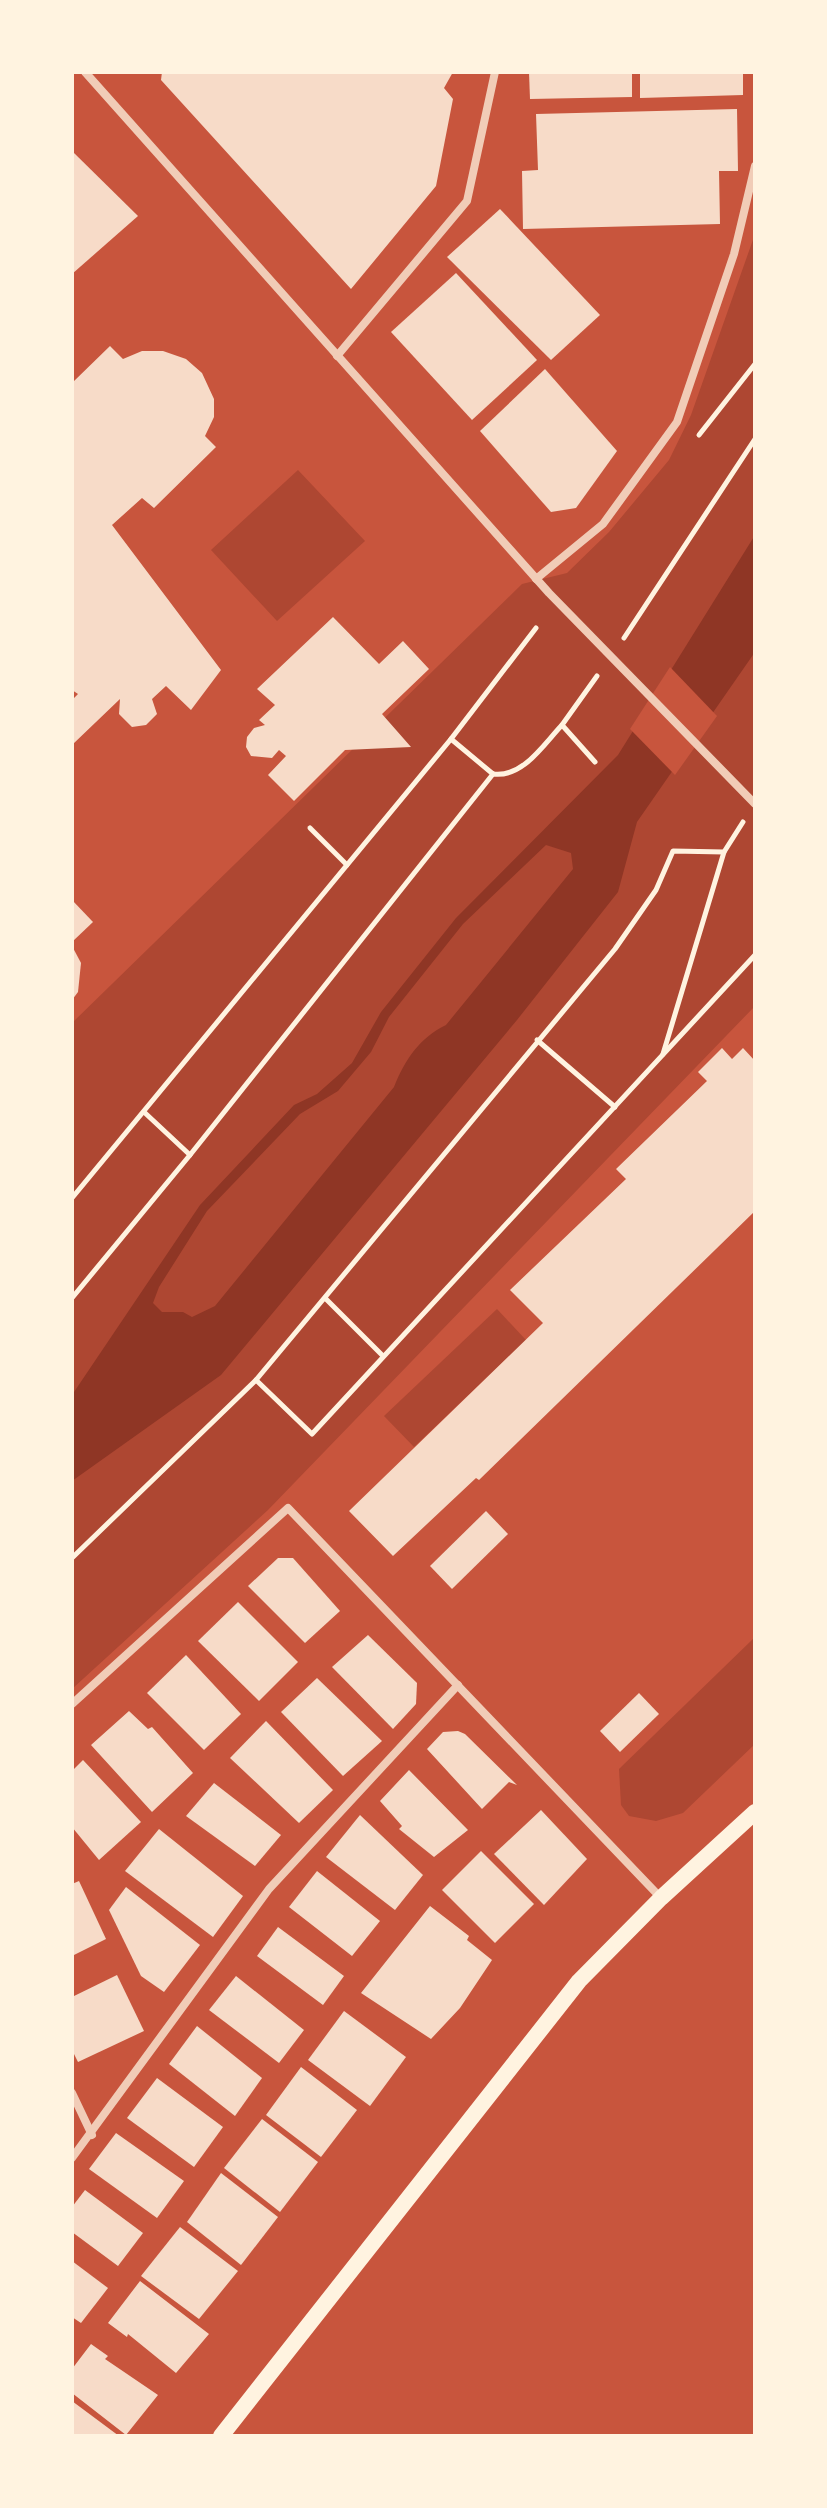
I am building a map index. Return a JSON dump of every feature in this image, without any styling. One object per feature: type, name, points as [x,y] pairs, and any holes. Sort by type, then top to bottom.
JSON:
[{"type":"main road","points":[[221,2436],[579,1981],[661,1898],[755,1812]]},
{"type":"street","points":[[85,72],[536,579],[755,804]]},
{"type":"street","points":[[337,356],[467,201],[495,72]]},
{"type":"street","points":[[536,579],[603,524],[677,422],[734,254],[755,166]]},
{"type":"street","points":[[72,1704],[288,1508],[661,1898]]},
{"type":"street","points":[[72,2158],[92,2135],[269,1889],[458,1685]]},
{"type":"street","points":[[72,2093],[92,2135]]},
{"type":"path","points":[[693,443],[755,364]]},
{"type":"path","points":[[663,583],[755,439]]},
{"type":"path","points":[[72,1198],[451,739],[536,628]]},
{"type":"path","points":[[451,739],[493,774],[506,776],[520,769],[562,725]]},
{"type":"path","points":[[72,1298],[190,1155],[493,774]]},
{"type":"path","points":[[662,1056],[724,852],[747,816]]},
{"type":"path","points":[[310,828],[347,865]]},
{"type":"path","points":[[72,1558],[256,1380],[326,1299],[615,949],[656,890],[673,851],[724,852]]},
{"type":"path","points":[[256,1380],[312,1434],[755,955]]},
{"type":"path","points":[[537,1040],[615,1107]]},
{"type":"path","points":[[144,1112],[190,1155]]},
{"type":"path","points":[[326,1299],[383,1356]]},
{"type":"shaded area","points":[[755,234],[755,1006],[268,1510],[72,1689],[72,1023],[522,584],[567,573],[609,532],[669,460],[691,415]]},
{"type":"shaded area","points":[[298,470],[365,541],[277,621],[211,550]]},
{"type":"shaded area","points":[[755,535],[755,652],[637,822],[618,892],[517,1020],[221,1375],[72,1481],[72,1395],[200,1205],[294,1105],[317,1094],[352,1063],[381,1012],[456,918],[618,755]],"holes":[[[546,845],[571,853],[573,869],[446,1025],[428,1036],[414,1051],[394,1087],[215,1306],[192,1317],[183,1312],[162,1312],[153,1303],[159,1287],[207,1211],[300,1114],[338,1091],[371,1052],[389,1017],[463,924]]]},
{"type":"shaded area","points":[[497,1309],[526,1340],[414,1447],[384,1416]]},
{"type":"shaded area","points":[[755,1637],[755,1744],[683,1813],[656,1821],[629,1816],[621,1805],[619,1769]]},
{"type":"pier","points":[[670,667],[717,716],[675,775],[630,729]]},
{"type":"building","points":[[162,72],[453,72],[444,88],[453,99],[436,186],[351,289],[161,80]]},
{"type":"building","points":[[529,72],[632,72],[632,97],[530,99]]},
{"type":"building","points":[[640,72],[743,72],[743,95],[640,98]]},
{"type":"building","points":[[737,109],[738,171],[719,171],[720,224],[523,229],[522,171],[538,170],[536,114]]},
{"type":"building","points":[[72,151],[138,216],[72,274]]},
{"type":"building","points":[[500,209],[600,315],[551,360],[447,257]]},
{"type":"building","points":[[456,273],[537,360],[472,420],[391,332]]},
{"type":"building","points":[[110,346],[123,359],[142,351],[163,351],[186,359],[202,373],[214,399],[214,417],[205,436],[216,447],[154,508],[142,498],[112,525],[221,670],[191,710],[166,686],[152,699],[157,714],[146,725],[132,727],[119,714],[120,699],[72,745],[72,700],[78,694],[72,690],[72,383]]},
{"type":"building","points":[[545,369],[617,451],[576,508],[551,512],[480,431]]},
{"type":"building","points":[[333,617],[379,664],[403,641],[429,669],[382,714],[411,747],[345,750],[294,801],[268,775],[286,756],[279,750],[272,758],[251,756],[246,747],[247,737],[254,728],[265,725],[259,720],[275,705],[257,689]]},
{"type":"building","points":[[72,900],[93,922],[72,942]]},
{"type":"building","points":[[72,946],[81,963],[78,992],[72,1000]]},
{"type":"building","points":[[722,1048],[732,1059],[743,1048],[755,1061],[755,1211],[479,1480],[476,1478],[393,1556],[349,1511],[543,1323],[510,1290],[626,1179],[616,1169],[707,1081],[698,1072]]},
{"type":"building","points":[[486,1511],[508,1534],[452,1589],[430,1566]]},
{"type":"building","points":[[278,1558],[293,1558],[340,1611],[305,1643],[248,1586]]},
{"type":"building","points":[[238,1602],[298,1662],[259,1701],[198,1641]]},
{"type":"building","points":[[368,1635],[417,1683],[416,1704],[393,1729],[332,1667]]},
{"type":"building","points":[[186,1655],[241,1714],[204,1750],[147,1693]]},
{"type":"building","points":[[317,1678],[382,1741],[343,1776],[281,1712]]},
{"type":"building","points":[[639,1693],[659,1714],[620,1752],[600,1731]]},
{"type":"building","points":[[129,1711],[148,1729],[152,1727],[193,1773],[152,1812],[91,1745]]},
{"type":"building","points":[[266,1721],[333,1790],[299,1823],[230,1758]]},
{"type":"building","points":[[443,1732],[465,1734],[517,1785],[509,1782],[482,1809],[427,1749]]},
{"type":"building","points":[[83,1760],[141,1822],[99,1860],[72,1827],[72,1771]]},
{"type":"building","points":[[409,1770],[468,1830],[434,1857],[399,1829],[402,1826],[380,1801]]},
{"type":"building","points":[[214,1783],[281,1835],[255,1866],[186,1816]]},
{"type":"building","points":[[541,1810],[587,1859],[544,1905],[494,1854]]},
{"type":"building","points":[[360,1815],[423,1875],[395,1910],[326,1857]]},
{"type":"building","points":[[159,1829],[243,1896],[213,1937],[125,1871]]},
{"type":"building","points":[[481,1851],[534,1904],[495,1943],[442,1890]]},
{"type":"building","points":[[317,1871],[380,1921],[352,1956],[289,1907]]},
{"type":"building","points":[[79,1881],[106,1939],[72,1956],[72,1884]]},
{"type":"building","points":[[126,1887],[200,1945],[164,1992],[141,1976],[109,1910]]},
{"type":"building","points":[[430,1906],[469,1936],[467,1940],[492,1960],[460,2008],[431,2039],[361,1993]]},
{"type":"building","points":[[278,1927],[344,1976],[323,2005],[257,1956]]},
{"type":"building","points":[[117,1975],[144,2031],[78,2062],[72,2050],[72,1997]]},
{"type":"building","points":[[236,1976],[304,2030],[279,2063],[209,2010]]},
{"type":"building","points":[[344,2011],[406,2057],[370,2106],[308,2060]]},
{"type":"building","points":[[197,2026],[262,2078],[235,2116],[169,2064]]},
{"type":"building","points":[[301,2067],[357,2110],[321,2157],[266,2115]]},
{"type":"building","points":[[157,2078],[223,2127],[194,2167],[127,2118]]},
{"type":"building","points":[[262,2119],[318,2162],[280,2212],[224,2168]]},
{"type":"building","points":[[116,2133],[184,2181],[157,2218],[89,2169]]},
{"type":"building","points":[[221,2173],[278,2217],[241,2265],[187,2222]]},
{"type":"building","points":[[85,2190],[143,2233],[118,2266],[72,2232],[72,2207]]},
{"type":"building","points":[[180,2227],[238,2271],[199,2319],[141,2276]]},
{"type":"building","points":[[72,2261],[108,2288],[81,2323],[72,2317]]},
{"type":"building","points":[[140,2281],[209,2334],[176,2373],[128,2334],[127,2337],[108,2323]]},
{"type":"building","points":[[91,2344],[108,2356],[105,2359],[158,2395],[126,2435],[72,2393],[72,2369]]},
{"type":"building","points":[[72,2401],[119,2436],[72,2436]]}]
